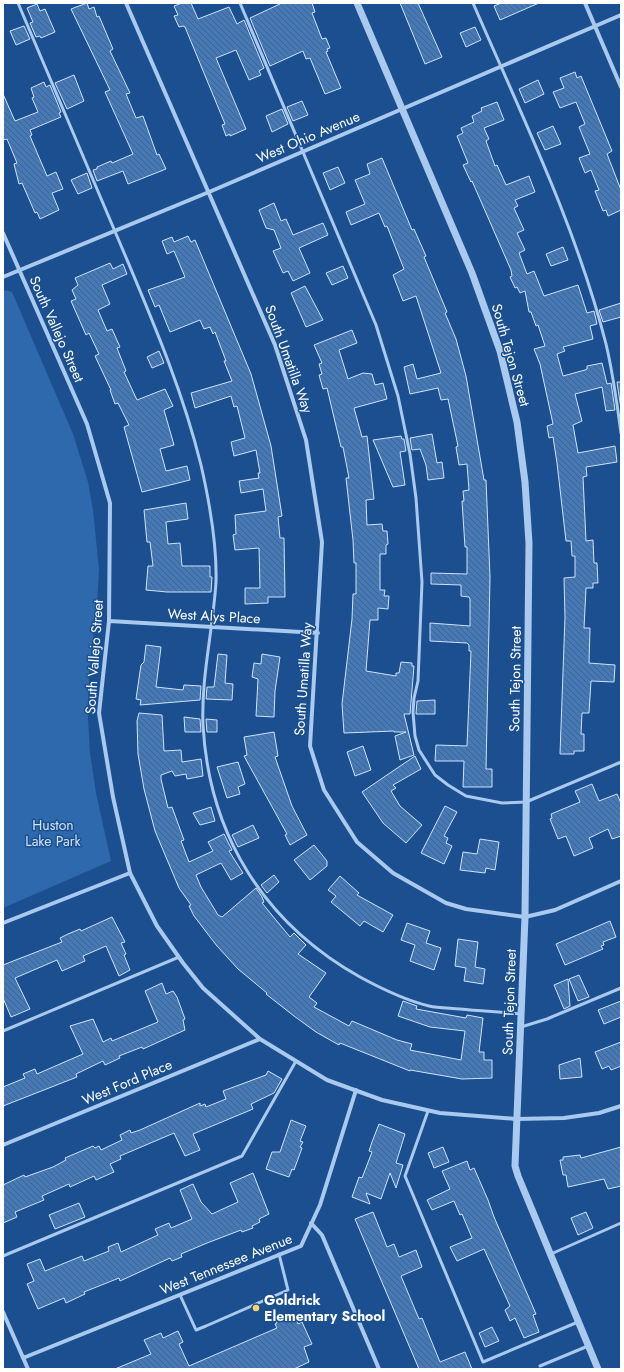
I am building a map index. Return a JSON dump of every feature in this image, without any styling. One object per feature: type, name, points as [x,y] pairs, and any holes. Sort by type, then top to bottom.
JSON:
[{"type":"street","name":"South Umatilla Way","points":[[126,3],[276,345],[306,440],[322,542],[318,633],[310,746],[324,790],[357,842],[393,873],[446,903],[466,909],[525,917]]},
{"type":"street","name":"South Tejon Street","points":[[357,3],[472,273],[500,351],[517,422],[529,543],[525,917],[515,1166],[598,1369]]},
{"type":"street","points":[[585,3],[621,87]]},
{"type":"street","name":"West Ohio Avenue","points":[[3,277],[209,192],[621,15]]},
{"type":"street","name":"South Vallejo Street","points":[[3,233],[87,424],[110,503],[110,621],[99,713],[113,797],[130,873],[157,926],[203,988],[260,1039],[327,1080],[356,1090]]},
{"type":"street","name":"West Alys Place","points":[[110,621],[318,633]]},
{"type":"street","points":[[3,923],[130,873]]},
{"type":"street","points":[[525,917],[555,910],[621,881]]},
{"type":"street","name":"West Ford Place","points":[[3,1145],[260,1039]]},
{"type":"street","points":[[356,1090],[389,1102],[428,1111],[516,1119],[564,1118],[599,1113],[621,1106]]},
{"type":"street","name":"West Tennessee Avenue","points":[[23,1358],[301,1246],[310,1223],[320,1205],[356,1090]]},
{"type":"street","points":[[310,1223],[322,1235],[379,1369]]},
{"type":"street","points":[[3,1312],[28,1369]]},
{"type":"lane","points":[[18,3],[166,353],[198,453],[208,499],[216,579],[212,626],[203,696],[203,717],[206,752],[212,786],[220,818],[230,842],[248,873],[271,903],[315,948],[344,967],[388,992],[429,1006],[522,1014]]},
{"type":"lane","points":[[240,3],[304,151],[376,325],[398,396],[410,454],[416,498],[422,582],[418,681],[414,698],[413,712],[415,736],[419,750],[435,775],[466,796],[502,803],[526,802],[621,762]]},
{"type":"lane","points":[[473,3],[565,218],[591,292],[606,344],[614,382],[621,433]]},
{"type":"lane","points":[[3,1031],[179,957]]},
{"type":"lane","points":[[521,1028],[547,1020],[621,988]]},
{"type":"lane","points":[[3,1256],[242,1156],[296,1061]]},
{"type":"lane","points":[[428,1111],[405,1176],[483,1362],[578,1322]]},
{"type":"lane","points":[[550,1254],[621,1223]]},
{"type":"lane","points":[[180,1295],[196,1330],[206,1326],[288,1290],[287,1279],[279,1254]]},
{"type":"lane","points":[[540,1366],[588,1346]]},
{"type":"green space","name":"Huston Lake Park","points":[[5,290],[12,292],[73,434],[88,482],[93,510],[99,569],[97,605],[89,673],[88,719],[90,753],[96,793],[111,861],[3,908],[3,292]]},
{"type":"building","points":[[87,3],[89,9],[94,7],[97,17],[99,16],[113,49],[110,51],[130,93],[126,94],[136,118],[143,116],[157,155],[159,154],[166,169],[128,184],[123,171],[97,181],[93,170],[111,161],[112,163],[133,154],[105,92],[110,90],[71,9]]},
{"type":"building","points":[[182,3],[191,3],[198,19],[229,7],[237,24],[244,20],[264,68],[259,71],[261,75],[249,80],[236,50],[216,58],[246,129],[230,136],[230,134],[226,136],[222,125],[225,124],[185,27],[179,27],[174,16],[178,15],[174,6]]},
{"type":"building","points":[[282,3],[312,3],[315,12],[312,13],[322,39],[326,38],[330,48],[327,49],[328,51],[326,52],[341,88],[325,94],[310,58],[306,59],[303,51],[270,66],[250,18]]},
{"type":"building","points":[[400,3],[418,3],[442,57],[425,64]]},
{"type":"building","points":[[501,3],[539,3],[500,20],[494,6]]},
{"type":"building","points":[[37,4],[40,11],[45,9],[55,32],[41,38],[40,36],[36,37],[30,23],[33,22],[27,8]]},
{"type":"building","points":[[24,26],[30,39],[16,45],[10,31]]},
{"type":"building","points":[[475,27],[481,40],[466,47],[460,33]]},
{"type":"building","points":[[575,72],[577,78],[581,76],[612,151],[607,154],[621,190],[621,210],[608,216],[606,210],[603,211],[595,191],[599,190],[591,170],[585,173],[579,158],[590,154],[579,127],[585,124],[576,102],[560,108],[553,92],[564,88],[560,78]]},
{"type":"building","points":[[74,75],[84,101],[67,109],[55,83]]},
{"type":"building","points":[[538,80],[544,94],[525,103],[519,89]]},
{"type":"building","points":[[44,82],[46,87],[50,85],[61,112],[59,113],[61,117],[30,130],[32,135],[30,136],[47,176],[56,172],[63,189],[52,193],[59,210],[40,219],[37,212],[35,213],[22,183],[19,184],[14,164],[17,163],[7,139],[3,140],[3,94],[15,121],[38,112],[32,98],[34,97],[31,88]]},
{"type":"building","points":[[302,101],[308,115],[293,121],[287,107]]},
{"type":"building","points":[[497,102],[504,120],[484,128],[489,139],[486,141],[495,166],[497,165],[506,185],[529,176],[535,192],[515,200],[518,206],[514,208],[524,230],[517,233],[525,250],[519,253],[527,274],[534,271],[544,296],[578,285],[587,313],[594,311],[597,324],[590,326],[593,339],[563,347],[565,351],[557,354],[563,376],[585,370],[587,369],[587,366],[602,363],[607,384],[611,383],[615,410],[606,411],[602,387],[575,394],[582,421],[573,425],[578,453],[615,446],[617,462],[586,467],[587,476],[583,477],[586,541],[593,540],[594,563],[597,563],[598,583],[593,583],[593,588],[586,588],[584,628],[590,628],[589,663],[615,665],[614,682],[591,681],[589,713],[582,713],[581,734],[584,734],[584,751],[574,751],[574,754],[560,754],[565,617],[564,578],[575,577],[575,556],[572,556],[571,541],[566,541],[553,437],[549,438],[547,426],[553,424],[540,364],[534,349],[545,346],[538,325],[536,326],[531,312],[529,312],[525,291],[520,293],[517,287],[515,288],[510,277],[512,276],[511,270],[472,181],[471,182],[463,165],[468,163],[457,136],[463,133],[461,128],[474,122],[472,116],[482,111],[481,108]]},
{"type":"building","points":[[282,109],[288,124],[272,132],[266,116]]},
{"type":"building","points":[[553,126],[561,144],[545,150],[537,133]]},
{"type":"building","points":[[382,158],[412,230],[414,229],[426,256],[424,257],[447,312],[445,313],[456,339],[466,376],[484,480],[486,480],[490,577],[486,769],[492,769],[492,787],[463,787],[464,761],[435,761],[436,745],[467,746],[471,651],[469,651],[469,645],[467,643],[430,641],[430,623],[470,626],[470,599],[469,597],[461,596],[461,585],[431,584],[431,573],[467,574],[467,547],[465,547],[462,501],[464,501],[463,491],[469,490],[467,464],[459,465],[456,447],[458,446],[448,399],[441,400],[438,388],[410,394],[404,367],[413,364],[417,379],[441,373],[416,296],[403,301],[393,275],[404,269],[387,226],[385,227],[379,213],[351,225],[346,212],[365,204],[355,180],[370,174],[367,164]]},
{"type":"building","points":[[338,167],[345,183],[330,190],[323,173]]},
{"type":"building","points":[[87,173],[92,188],[78,194],[71,180]]},
{"type":"building","points":[[274,203],[281,221],[286,219],[293,235],[323,223],[328,235],[299,248],[310,273],[293,281],[288,271],[283,273],[273,251],[281,248],[274,230],[266,228],[259,210]]},
{"type":"building","points":[[188,236],[191,242],[195,240],[251,374],[271,446],[282,516],[278,517],[280,538],[284,538],[285,597],[268,597],[268,603],[245,604],[245,588],[260,588],[259,548],[235,550],[233,535],[236,534],[235,515],[266,511],[263,489],[241,493],[239,481],[259,478],[258,473],[260,473],[256,450],[234,456],[231,442],[245,438],[237,406],[234,407],[231,396],[195,408],[191,393],[232,381],[215,332],[213,334],[210,327],[204,329],[200,320],[170,332],[159,305],[155,307],[148,290],[185,277],[174,251],[167,254],[162,241],[172,237],[174,242]]},
{"type":"building","points":[[563,247],[568,260],[551,266],[546,254]]},
{"type":"building","points":[[110,263],[113,269],[123,264],[127,274],[102,285],[110,304],[98,310],[107,331],[112,329],[120,347],[117,348],[126,371],[124,372],[137,400],[165,389],[173,406],[164,410],[174,445],[160,449],[166,471],[187,466],[190,480],[142,492],[124,427],[129,425],[118,403],[115,404],[111,390],[95,356],[99,354],[89,333],[86,335],[71,301],[76,299],[72,290],[78,285],[75,278]]},
{"type":"building","points":[[343,266],[348,278],[332,285],[326,273]]},
{"type":"building","points":[[305,286],[323,320],[306,327],[291,293]]},
{"type":"building","points":[[621,303],[621,317],[603,322],[599,310]]},
{"type":"building","points":[[352,330],[357,343],[339,350],[348,379],[363,373],[372,374],[375,385],[383,383],[387,399],[354,408],[362,437],[367,436],[374,499],[366,500],[367,525],[382,524],[383,531],[387,531],[388,544],[386,545],[386,554],[380,554],[380,590],[385,590],[384,596],[389,596],[388,609],[378,608],[378,620],[370,620],[366,671],[396,676],[396,673],[399,673],[401,662],[412,663],[412,666],[414,666],[410,714],[404,714],[414,755],[400,760],[395,736],[406,732],[344,733],[342,704],[352,619],[353,594],[356,594],[356,563],[354,563],[346,478],[349,478],[343,447],[341,447],[327,388],[323,389],[319,375],[322,374],[319,364],[322,363],[314,345]]},
{"type":"building","points":[[159,351],[164,363],[152,368],[147,357]]},
{"type":"building","points":[[617,382],[621,382],[621,409]]},
{"type":"building","points":[[432,434],[437,463],[442,462],[444,478],[428,480],[426,465],[420,449],[412,450],[410,438]]},
{"type":"building","points":[[401,436],[402,439],[404,439],[406,451],[400,452],[405,485],[393,487],[373,440]]},
{"type":"building","points":[[186,503],[188,519],[166,522],[168,544],[180,543],[182,566],[210,566],[210,577],[212,577],[211,592],[167,592],[146,590],[148,566],[153,566],[150,542],[147,542],[144,510]]},
{"type":"building","points":[[146,645],[161,647],[156,687],[183,690],[184,685],[201,686],[200,700],[140,705],[141,700],[136,699],[141,665],[144,662]]},
{"type":"building","points":[[218,654],[227,655],[225,683],[233,684],[232,700],[206,699],[207,687],[214,687]]},
{"type":"building","points":[[262,654],[280,657],[275,691],[274,717],[256,716],[258,679],[252,677],[254,663],[261,664]]},
{"type":"building","points":[[435,700],[435,714],[416,714],[417,701]]},
{"type":"building","points":[[139,713],[162,715],[164,751],[181,750],[182,762],[201,759],[203,776],[187,779],[186,774],[175,776],[172,771],[161,775],[161,779],[168,808],[172,807],[184,840],[181,841],[189,862],[213,851],[208,842],[224,834],[232,850],[229,851],[243,873],[231,880],[221,863],[196,875],[201,887],[218,915],[222,917],[256,888],[264,902],[262,903],[290,937],[294,933],[306,945],[298,954],[326,973],[309,997],[317,1003],[314,1007],[349,1026],[352,1021],[397,1040],[412,1044],[410,1050],[461,1060],[465,1031],[430,1027],[398,1016],[403,1001],[417,1006],[416,1009],[466,1018],[467,1015],[483,1018],[479,1052],[484,1052],[484,1060],[492,1060],[492,1078],[462,1079],[410,1071],[340,1043],[339,1045],[316,1032],[294,1016],[238,969],[217,946],[194,916],[189,906],[191,905],[179,888],[155,831],[144,789],[138,754],[137,721]]},
{"type":"building","points":[[184,717],[200,719],[201,732],[185,732]]},
{"type":"building","points":[[206,719],[217,720],[217,732],[207,732]]},
{"type":"building","points":[[274,732],[278,756],[275,757],[292,806],[307,835],[290,845],[285,835],[287,834],[244,756],[247,755],[244,737]]},
{"type":"building","points":[[363,746],[371,770],[355,776],[347,752]]},
{"type":"building","points":[[415,756],[421,769],[393,785],[396,788],[391,791],[400,806],[422,825],[406,843],[383,823],[362,792]]},
{"type":"building","points":[[238,762],[245,784],[238,787],[240,794],[227,798],[217,767]]},
{"type":"building","points":[[592,784],[599,801],[617,794],[621,803],[621,836],[612,839],[608,829],[589,838],[593,848],[574,856],[566,836],[558,839],[550,819],[552,818],[551,814],[580,802],[575,791]]},
{"type":"building","points":[[445,806],[457,812],[444,836],[448,838],[446,843],[452,846],[444,864],[421,853]]},
{"type":"building","points":[[211,807],[215,821],[200,825],[193,813]]},
{"type":"building","points":[[253,825],[259,838],[238,847],[232,835]]},
{"type":"building","points":[[480,839],[499,842],[495,870],[486,868],[485,873],[460,870],[463,852],[477,854]]},
{"type":"building","points":[[314,845],[327,861],[327,866],[310,880],[294,860]]},
{"type":"building","points":[[274,875],[279,882],[267,893],[261,885]]},
{"type":"building","points":[[340,876],[359,893],[357,895],[393,915],[383,932],[364,921],[360,926],[331,902],[336,896],[328,890]]},
{"type":"building","points":[[112,917],[125,942],[121,943],[126,954],[124,955],[130,970],[119,976],[106,946],[83,956],[85,961],[62,971],[57,960],[15,978],[30,1009],[11,1017],[3,998],[3,965],[62,942],[60,938],[68,934],[80,929],[81,931]]},
{"type":"building","points":[[610,921],[616,937],[603,942],[604,945],[601,946],[603,949],[565,965],[556,944]]},
{"type":"building","points":[[407,923],[430,931],[426,943],[441,948],[434,970],[410,961],[415,945],[401,940]]},
{"type":"building","points":[[458,939],[478,942],[475,967],[485,969],[483,984],[464,981],[466,968],[455,966]]},
{"type":"building","points":[[579,975],[589,997],[578,1001],[569,979]]},
{"type":"building","points":[[568,979],[570,1006],[564,1009],[554,985]]},
{"type":"building","points":[[162,983],[166,994],[173,991],[177,997],[185,1019],[183,1020],[185,1030],[143,1049],[142,1047],[119,1056],[120,1058],[105,1065],[103,1061],[76,1074],[77,1077],[3,1106],[3,1087],[25,1078],[23,1074],[35,1069],[37,1074],[83,1054],[70,1026],[93,1019],[103,1042],[111,1038],[112,1041],[158,1022],[145,991]]},
{"type":"building","points":[[621,1001],[621,1017],[604,1024],[598,1010]]},
{"type":"building","points":[[621,1042],[621,1066],[611,1070],[609,1066],[602,1069],[595,1052]]},
{"type":"building","points":[[580,1058],[582,1077],[560,1079],[559,1065]]},
{"type":"building","points":[[268,1071],[282,1079],[274,1093],[251,1104],[253,1109],[193,1134],[200,1150],[185,1156],[174,1133],[120,1156],[121,1159],[110,1164],[114,1172],[96,1180],[94,1176],[70,1187],[69,1184],[42,1196],[44,1200],[15,1212],[17,1217],[3,1223],[3,1185],[24,1175],[25,1177],[53,1167],[66,1160],[65,1158],[93,1146],[95,1148],[99,1146],[101,1150],[122,1140],[120,1135],[130,1130],[131,1133],[140,1130],[200,1103],[200,1106],[205,1104],[206,1107],[226,1099],[223,1091],[266,1075]]},
{"type":"building","points":[[291,1120],[306,1126],[300,1141],[303,1142],[300,1147],[302,1148],[294,1170],[292,1169],[289,1177],[266,1169],[272,1152],[280,1152]]},
{"type":"building","points":[[379,1124],[405,1134],[396,1163],[403,1165],[396,1188],[390,1173],[381,1199],[366,1193],[370,1204],[352,1197],[359,1177],[362,1178],[372,1152],[369,1151]]},
{"type":"building","points":[[443,1147],[449,1162],[434,1168],[428,1153]]},
{"type":"building","points":[[621,1147],[621,1186],[608,1189],[604,1179],[568,1187],[566,1175],[563,1175],[560,1160],[563,1160],[563,1157],[580,1155],[581,1158]]},
{"type":"building","points":[[467,1161],[470,1170],[474,1168],[536,1314],[533,1315],[539,1332],[524,1338],[515,1318],[510,1321],[505,1310],[510,1306],[484,1249],[457,1261],[450,1247],[472,1238],[462,1214],[460,1215],[454,1201],[432,1210],[427,1200],[450,1189],[442,1171]]},
{"type":"building","points":[[253,1173],[269,1214],[259,1219],[260,1222],[252,1226],[253,1228],[242,1232],[241,1230],[207,1243],[181,1254],[182,1257],[172,1261],[170,1258],[120,1281],[119,1278],[84,1292],[85,1294],[66,1303],[64,1298],[38,1309],[27,1284],[34,1281],[27,1264],[40,1259],[45,1271],[82,1256],[84,1261],[109,1251],[108,1247],[118,1243],[121,1252],[158,1235],[155,1229],[169,1223],[171,1228],[192,1219],[180,1190],[193,1184],[201,1202],[212,1214],[238,1202],[230,1183]]},
{"type":"building","points":[[79,1203],[85,1217],[55,1229],[49,1215]]},
{"type":"building","points":[[373,1212],[387,1247],[394,1244],[399,1257],[416,1250],[422,1267],[401,1276],[419,1319],[422,1318],[440,1362],[465,1352],[472,1369],[419,1369],[355,1219]]},
{"type":"building","points":[[586,1212],[593,1228],[578,1235],[571,1218]]},
{"type":"building","points":[[294,1314],[298,1324],[302,1322],[312,1344],[304,1347],[309,1362],[294,1369],[115,1369],[151,1354],[144,1340],[161,1333],[163,1338],[178,1331],[183,1342],[179,1344],[189,1366],[277,1328],[275,1324],[277,1323],[276,1321]]},
{"type":"building","points":[[492,1327],[499,1341],[485,1347],[479,1333]]},
{"type":"place","name":"Goldrick Elementary School","points":[[256,1308]]}]
